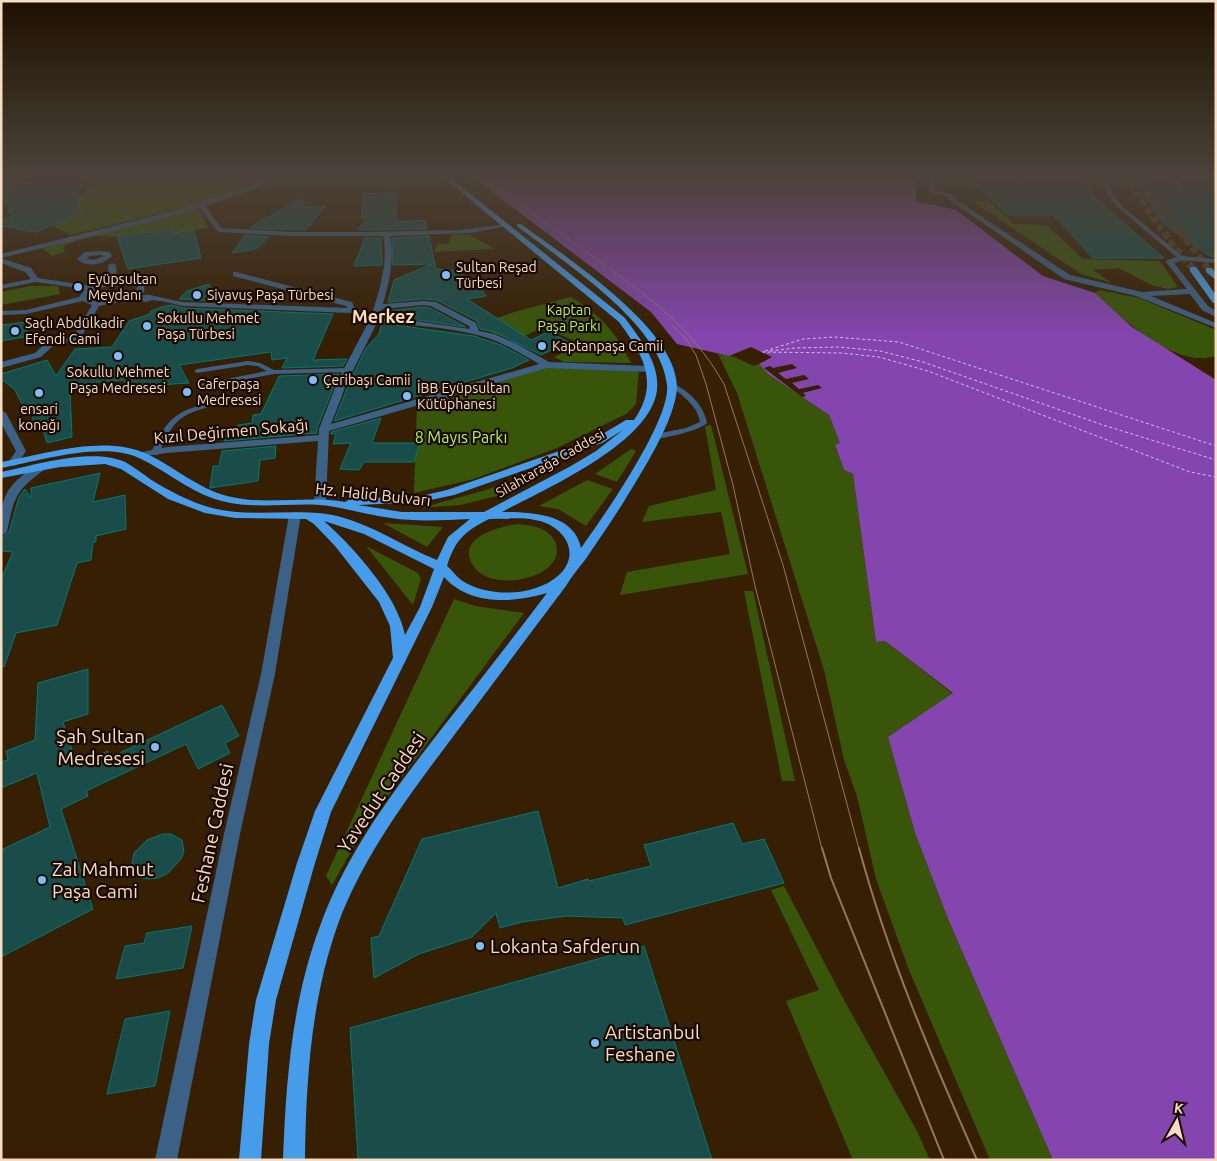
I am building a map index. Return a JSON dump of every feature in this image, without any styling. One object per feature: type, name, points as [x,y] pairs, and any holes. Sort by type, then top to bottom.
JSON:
[{"type":"main road","name":"Silahtarağa Caddesi","points":[[486,516],[558,478],[605,450],[636,426],[645,412],[653,387],[650,369],[640,346],[622,320],[510,229]]},
{"type":"main road","points":[[524,229],[634,316],[656,343],[670,373],[672,386],[667,408],[654,437],[626,488],[570,572],[545,589],[509,596],[479,593],[456,582],[442,568],[446,551],[452,540],[461,531],[486,516],[515,514],[552,520],[571,536],[576,549],[570,572]]},
{"type":"main road","points":[[1193,269],[1216,301]]},
{"type":"main road","points":[[1209,270],[1216,278]]},
{"type":"main road","points":[[320,502],[421,499],[450,493],[598,441],[645,412]]},
{"type":"main road","name":"Hz. Halid Bulvarı","points":[[1,465],[98,449],[129,451],[142,455],[174,476],[220,498],[254,504],[320,502],[402,516],[486,516]]},
{"type":"main road","name":"Hz. Halid Bulvarı","points":[[1,475],[81,462],[108,461],[123,466],[176,499],[202,509],[235,514],[297,514],[349,523],[442,568]]},
{"type":"main road","points":[[297,514],[315,518],[335,536],[381,594],[390,608],[396,625],[400,643],[400,659]]},
{"type":"main road","name":"Yavedut Caddesi","points":[[250,1160],[259,1044],[266,1000],[323,811],[426,607],[442,568]]},
{"type":"main road","name":"Yavedut Caddesi","points":[[294,1160],[296,1084],[306,1010],[316,966],[342,895],[374,834],[402,792],[570,572]]},
{"type":"street","points":[[1,256],[109,229]]},
{"type":"street","points":[[217,229],[264,233],[386,234],[487,229]]},
{"type":"street","points":[[996,229],[1067,277],[1139,294],[1216,326]]},
{"type":"street","points":[[320,502],[323,433],[348,370],[375,318],[383,291],[389,248],[386,234]]},
{"type":"street","points":[[1216,261],[1181,258],[1170,262],[1206,308],[1216,315]]},
{"type":"street","points":[[1,260],[28,270],[36,280]]},
{"type":"street","points":[[110,261],[114,282]]},
{"type":"street","points":[[236,274],[349,304],[352,311]]},
{"type":"street","points":[[1,287],[36,280],[92,288]]},
{"type":"street","points":[[1,313],[26,312],[84,298],[90,302],[97,303],[116,302],[134,296],[140,292],[142,285],[132,281],[114,282],[92,288],[85,293],[84,298]]},
{"type":"street","points":[[1139,294],[1192,291]]},
{"type":"street","points":[[134,296],[192,304],[352,311],[375,318],[476,332],[514,346],[546,365],[650,369]]},
{"type":"street","points":[[1,366],[38,355],[52,342],[76,339],[97,303]]},
{"type":"street","points":[[378,307],[423,303],[433,304],[472,325],[476,332]]},
{"type":"street","name":"Kızıl Değirmen Sokağı","points":[[142,455],[323,433],[546,365]]},
{"type":"street","points":[[1,413],[21,451],[13,463]]},
{"type":"street","points":[[1,532],[5,497],[18,484],[40,468]]},
{"type":"street","name":"Feshane Caddesi","points":[[166,1160],[232,834],[268,674],[297,514]]},
{"type":"lane","points":[[1147,229],[1181,258]]},
{"type":"lane","points":[[197,372],[248,363],[258,364],[274,372]]},
{"type":"lane","points":[[203,385],[274,372],[348,370]]},
{"type":"lane","points":[[654,437],[699,427],[704,423],[700,410],[685,394],[672,386]]},
{"type":"lane","points":[[155,453],[161,440],[177,418],[190,412],[248,397]]},
{"type":"green space","points":[[59,229],[95,229],[70,235]]},
{"type":"green space","points":[[114,229],[170,229],[112,237],[88,238],[65,245],[63,249],[66,252],[52,256],[43,249],[61,242]]},
{"type":"green space","points":[[171,229],[200,229],[173,233]]},
{"type":"green space","points":[[1014,229],[1051,229],[1083,259],[1160,261],[1178,287],[1168,289],[1151,285],[1119,268],[1093,270],[1112,283],[1081,274]]},
{"type":"green space","points":[[453,234],[468,234],[495,249],[434,252],[437,244],[448,244]]},
{"type":"green space","points":[[30,286],[58,286],[60,294],[1,305],[1,292]]},
{"type":"green space","points":[[1099,290],[1139,298],[1216,330],[1216,356],[1200,358],[1183,355],[1167,349],[1150,339],[1120,316],[1095,293]]},
{"type":"green space","name":"Kaptan Paşa Parkı","points":[[571,297],[607,325],[631,363],[564,362],[554,357],[581,344],[544,327],[516,340],[495,334],[478,325],[514,312]]},
{"type":"green space","points":[[718,354],[732,356],[754,366],[759,364],[768,374],[829,415],[840,443],[835,446],[844,470],[853,474],[876,642],[885,641],[953,694],[888,737],[915,833],[948,919],[1053,1160],[990,1160],[909,970],[876,879],[857,796],[844,760],[824,670],[737,393]]},
{"type":"green space","name":"8 Mayıs Parkı","points":[[547,363],[639,370],[636,404],[626,414],[557,448],[474,479],[414,493],[417,404]]},
{"type":"green space","points":[[711,425],[748,574],[620,595],[627,572],[730,554],[721,512],[642,522],[649,506],[716,490],[705,426]]},
{"type":"green space","points":[[631,449],[636,451],[617,482],[595,474]]},
{"type":"green space","points":[[553,465],[557,467],[497,496],[460,505],[421,508],[486,490]]},
{"type":"green space","points":[[587,480],[613,489],[586,526],[558,509],[539,506]]},
{"type":"green space","points":[[383,523],[443,527],[427,547]]},
{"type":"green space","points":[[518,524],[544,530],[554,539],[557,550],[554,561],[550,566],[528,578],[517,580],[496,579],[478,571],[472,564],[469,555],[470,547],[475,540],[492,530]]},
{"type":"green space","points":[[366,546],[418,573],[421,579],[413,605]]},
{"type":"green space","points":[[744,591],[753,591],[795,781],[782,781]]},
{"type":"green space","points":[[454,599],[475,606],[524,613],[365,827],[332,885],[326,876]]},
{"type":"green space","points":[[784,886],[844,1000],[917,1131],[930,1160],[853,1160],[786,1001],[819,990],[771,890]]},
{"type":"shaded area","points":[[542,229],[981,229],[1043,276],[1095,293],[1132,327],[1216,380],[1216,1160],[1053,1160],[948,919],[915,833],[888,737],[953,693],[885,641],[876,642],[853,474],[844,470],[835,445],[840,443],[829,415],[768,374],[759,364],[772,357],[751,347],[729,356],[677,344],[651,312]]},
{"type":"pier","points":[[792,364],[797,368],[778,373],[786,379],[804,375],[809,379],[792,383],[799,389],[818,385],[822,388],[803,393],[806,396],[802,397],[764,368]]},
{"type":"building","points":[[20,229],[43,229],[36,232]]},
{"type":"building","points":[[171,229],[173,233],[194,230],[201,258],[128,269],[117,237]]},
{"type":"building","points":[[359,229],[415,229],[358,230]]},
{"type":"building","points":[[1067,229],[1131,229],[1164,258],[1093,258]]},
{"type":"building","points":[[1172,229],[1216,229],[1216,257],[1209,256]]},
{"type":"building","points":[[245,235],[269,237],[256,249],[232,253]]},
{"type":"building","points":[[429,236],[436,269],[458,271],[470,282],[476,281],[486,296],[467,299],[531,340],[548,332],[569,342],[541,355],[495,332],[480,329],[477,321],[437,300],[423,299],[388,302],[394,280],[432,264],[393,265],[392,238]]},
{"type":"building","points":[[365,238],[381,238],[382,265],[354,266]]},
{"type":"building","name":"Siyavuş Paşa Türbesi","points":[[209,284],[218,301],[179,299],[187,291]]},
{"type":"building","points":[[172,305],[183,308],[333,314],[313,360],[347,359],[343,366],[282,368],[287,358],[272,360],[271,352],[179,365],[189,383],[126,387],[124,380],[97,382],[92,389],[70,391],[72,437],[47,443],[43,429],[33,431],[33,403],[23,406],[15,390],[1,379],[1,374],[47,360],[56,376],[75,349],[112,347],[129,321],[150,314],[151,311],[161,307]]},
{"type":"building","points":[[430,308],[466,327],[384,315],[386,311]]},
{"type":"building","name":"Saçlı Abdülkadir Efendi Cami","points":[[34,321],[24,337],[1,341],[1,325]]},
{"type":"building","points":[[382,323],[474,336],[501,345],[529,360],[512,368],[334,421],[366,348],[379,334]]},
{"type":"building","points":[[339,374],[317,428],[317,433],[224,441],[226,429],[252,423],[253,415],[261,414],[279,376]]},
{"type":"building","points":[[381,418],[372,443],[420,443],[414,462],[364,462],[359,470],[340,469],[351,443],[333,444],[336,434],[331,434],[331,432]]},
{"type":"building","points":[[276,446],[275,458],[260,460],[258,481],[210,488],[213,466],[219,466],[222,451]]},
{"type":"building","points":[[100,473],[93,502],[125,495],[126,529],[96,536],[96,542],[93,542],[91,560],[77,563],[57,625],[16,633],[4,667],[1,667],[1,579],[13,552],[1,551],[1,538],[9,532],[19,497],[25,489],[31,498],[31,488]]},
{"type":"building","points":[[88,669],[88,714],[63,722],[77,765],[108,751],[109,758],[222,705],[239,736],[225,743],[230,753],[198,769],[186,744],[86,791],[88,796],[61,809],[93,909],[1,957],[1,850],[50,827],[37,773],[1,788],[1,762],[8,760],[6,751],[35,740],[38,683]]},
{"type":"building","points":[[538,811],[558,888],[588,879],[589,881],[651,866],[644,845],[733,823],[742,844],[764,839],[784,883],[625,925],[623,918],[566,916],[522,922],[500,928],[496,913],[472,937],[419,954],[374,978],[371,938],[379,936],[422,839]]},
{"type":"building","points":[[163,834],[171,834],[182,840],[184,852],[181,859],[168,873],[158,878],[141,878],[134,874],[131,868],[134,853],[147,840]]},
{"type":"building","points":[[192,926],[183,968],[116,979],[125,946],[144,943],[147,933]]},
{"type":"building","points":[[644,946],[712,1160],[358,1160],[350,1028]]},
{"type":"building","points":[[170,1011],[155,1086],[107,1094],[125,1019]]},
{"type":"ferry route","points":[[765,351],[803,339],[834,337],[899,342],[1216,446]]},
{"type":"ferry route","points":[[770,351],[795,348],[839,347],[880,351],[923,362],[1103,425],[1216,460]]},
{"type":"ferry route","points":[[762,352],[842,353],[879,357],[928,371],[1190,472],[1216,477]]},
{"type":"tunnel","points":[[1162,229],[1193,269]]},
{"type":"tunnel","points":[[1178,229],[1209,270]]},
{"type":"tram line","points":[[555,229],[628,282],[664,311],[696,344],[724,384],[783,565],[859,849]]},
{"type":"tram line","points":[[672,325],[685,338],[696,355],[706,384],[733,485],[755,586],[822,849]]},
{"type":"tram line","points":[[822,848],[831,878],[944,1160]]},
{"type":"tram line","points":[[859,848],[897,967],[977,1160]]},
{"type":"place","name":"Sultan Reşad Türbesi","points":[[446,275]]},
{"type":"place","name":"Eyüpsultan Meydanı","points":[[78,287]]},
{"type":"place","name":"Siyavuş Paşa Türbesi","points":[[197,295]]},
{"type":"place","name":"Sokullu Mehmet Paşa Türbesi","points":[[147,326]]},
{"type":"place","name":"Saçlı Abdülkadir Efendi Cami","points":[[15,331]]},
{"type":"place","name":"Kaptanpaşa Camii","points":[[542,346]]},
{"type":"place","name":"Sokullu Mehmet Paşa Medresesi","points":[[118,356]]},
{"type":"place","name":"Çeribaşı Camii","points":[[313,380]]},
{"type":"place","name":"Caferpaşa Medresesi","points":[[187,392]]},
{"type":"place","name":"ensari konağı","points":[[39,393]]},
{"type":"place","name":"İBB Eyüpsultan Kütüphanesi","points":[[407,396]]},
{"type":"place","name":"Şah Sultan Medresesi","points":[[155,747]]},
{"type":"place","name":"Zal Mahmut Paşa Cami","points":[[42,880]]},
{"type":"place","name":"Lokanta Safderun","points":[[480,946]]},
{"type":"place","name":"Artistanbul Feshane","points":[[595,1043]]},
{"type":"district","name":"Merkez","points":[[383,317]]}]
